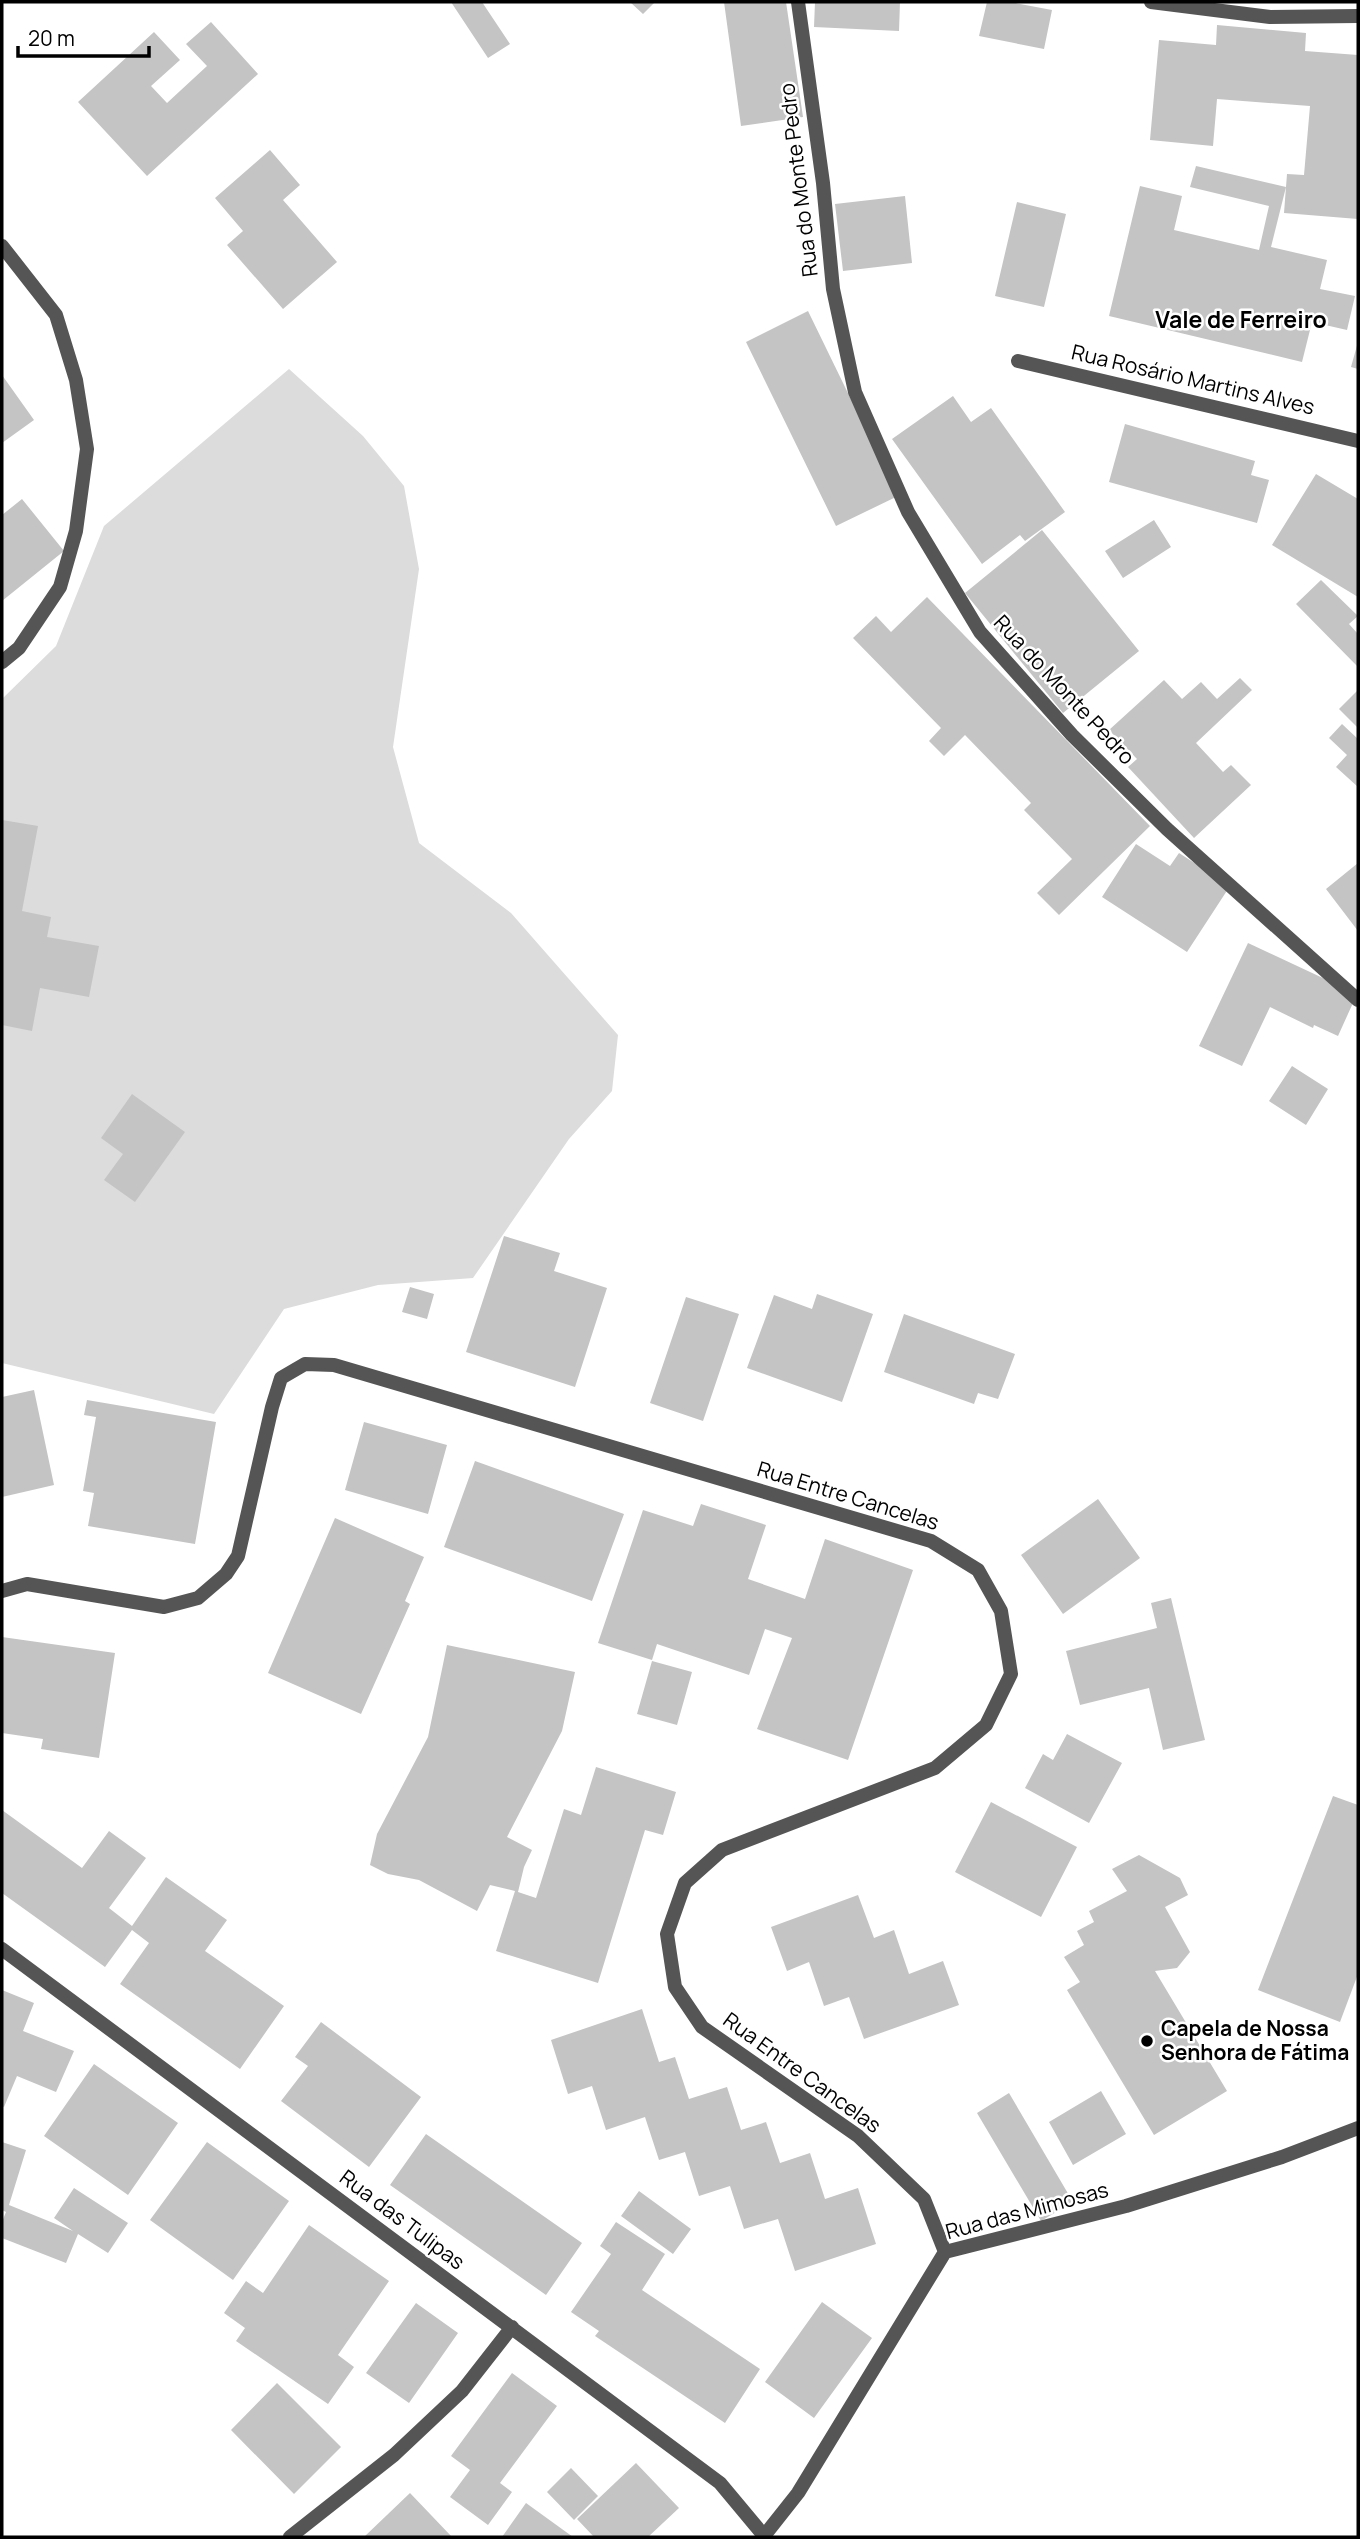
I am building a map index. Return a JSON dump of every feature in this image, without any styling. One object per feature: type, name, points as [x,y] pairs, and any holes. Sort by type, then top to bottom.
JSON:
[{"type":"street","name":"Rua do Monte Pedro","points":[[798,2],[823,183],[833,289],[855,392],[908,512],[980,632],[1072,735],[1167,829],[1358,1000]]},
{"type":"street","points":[[1151,2],[1270,17],[1358,16]]},
{"type":"street","points":[[2,246],[56,315],[76,380],[87,449],[76,531],[60,587],[19,648],[2,662]]},
{"type":"street","name":"Rua Rosário Martins Alves","points":[[1018,361],[1358,441]]},
{"type":"street","name":"Rua Entre Cancelas","points":[[2,1591],[27,1584],[164,1607],[198,1598],[226,1574],[238,1556],[281,1378],[305,1364],[334,1365],[932,1541],[978,1570],[1001,1611],[1011,1674],[986,1726],[935,1768],[722,1850],[685,1883],[667,1934],[675,1987],[702,2027],[858,2136],[924,2199],[945,2252]]},
{"type":"street","name":"Rua das Tulipas","points":[[2,1949],[720,2483],[764,2537]]},
{"type":"street","name":"Rua das Mimosas","points":[[764,2537],[798,2493],[945,2252],[1126,2206],[1282,2157],[1358,2128]]},
{"type":"street","points":[[290,2537],[394,2455],[463,2391],[512,2327]]},
{"type":"shaded area","points":[[289,369],[363,436],[404,486],[419,569],[393,747],[419,843],[511,913],[618,1035],[612,1091],[569,1139],[473,1278],[378,1285],[284,1309],[214,1414],[2,1363],[2,699],[56,646],[104,526]]},
{"type":"building","points":[[451,2],[482,2],[510,44],[488,58]]},
{"type":"building","points":[[630,2],[655,2],[643,14]]},
{"type":"building","points":[[724,2],[786,2],[803,117],[741,126]]},
{"type":"building","points":[[815,2],[900,2],[899,31],[814,27]]},
{"type":"building","points":[[987,2],[1010,2],[1052,10],[1044,49],[979,36]]},
{"type":"building","points":[[211,22],[258,74],[147,176],[78,102],[154,32],[180,60],[151,86],[167,103],[207,66],[186,44]]},
{"type":"building","points":[[1217,25],[1306,33],[1305,51],[1358,55],[1358,219],[1284,213],[1287,174],[1304,175],[1310,106],[1217,99],[1213,146],[1150,140],[1159,40],[1216,45]]},
{"type":"building","points":[[270,150],[300,185],[283,200],[337,262],[283,309],[227,245],[243,231],[215,198]]},
{"type":"building","points":[[1196,166],[1286,187],[1271,247],[1327,260],[1320,289],[1355,296],[1347,330],[1312,322],[1302,362],[1109,316],[1140,186],[1182,196],[1174,230],[1259,250],[1269,206],[1190,187]]},
{"type":"building","points":[[905,196],[912,263],[843,271],[835,204]]},
{"type":"building","points":[[1017,202],[1066,214],[1044,307],[995,296]]},
{"type":"building","points":[[808,311],[898,496],[836,526],[746,342]]},
{"type":"building","points":[[1358,342],[1358,369],[1351,367]]},
{"type":"building","points":[[2,375],[34,420],[2,443]]},
{"type":"building","points":[[953,396],[971,422],[991,408],[1065,512],[1025,541],[1020,535],[982,564],[892,439]]},
{"type":"building","points":[[1125,424],[1255,461],[1251,475],[1269,480],[1257,523],[1109,482]]},
{"type":"building","points":[[1316,474],[1358,499],[1358,597],[1272,545]]},
{"type":"building","points":[[22,499],[64,551],[2,601],[2,515]]},
{"type":"building","points":[[1154,520],[1171,547],[1123,578],[1105,551]]},
{"type":"building","points":[[1042,530],[1139,651],[1063,713],[965,593]]},
{"type":"building","points":[[1321,580],[1358,616],[1349,624],[1358,634],[1358,667],[1296,604]]},
{"type":"building","points":[[927,597],[1150,826],[1059,915],[1037,893],[1072,859],[1024,810],[1031,803],[965,735],[944,756],[929,741],[941,728],[853,638],[876,616],[891,632]]},
{"type":"building","points":[[1240,678],[1252,690],[1196,743],[1223,772],[1231,765],[1251,785],[1194,838],[1128,767],[1137,759],[1109,730],[1164,680],[1182,699],[1201,682],[1217,699]]},
{"type":"building","points":[[1358,690],[1358,728],[1339,709]]},
{"type":"building","points":[[1342,724],[1358,739],[1358,787],[1336,767],[1347,755],[1329,738]]},
{"type":"building","points":[[2,820],[38,826],[22,911],[51,917],[47,937],[99,946],[89,997],[40,988],[32,1031],[2,1025]]},
{"type":"building","points":[[1136,844],[1170,866],[1179,853],[1230,886],[1187,952],[1102,897]]},
{"type":"building","points":[[1358,863],[1358,931],[1326,889]]},
{"type":"building","points":[[1248,943],[1357,994],[1338,1036],[1314,1025],[1313,1028],[1270,1007],[1242,1066],[1199,1046]]},
{"type":"building","points":[[1292,1066],[1328,1089],[1306,1125],[1269,1101]]},
{"type":"building","points":[[132,1094],[185,1132],[135,1202],[104,1180],[123,1154],[101,1138]]},
{"type":"building","points":[[504,1236],[560,1253],[554,1271],[607,1288],[575,1387],[466,1352]]},
{"type":"building","points":[[410,1287],[434,1294],[427,1319],[402,1312]]},
{"type":"building","points":[[817,1294],[873,1314],[842,1402],[747,1368],[774,1295],[812,1309]]},
{"type":"building","points":[[686,1297],[739,1314],[703,1421],[650,1403]]},
{"type":"building","points":[[904,1314],[1015,1354],[998,1399],[978,1393],[974,1404],[884,1372]]},
{"type":"building","points":[[34,1390],[54,1485],[2,1497],[2,1397]]},
{"type":"building","points":[[87,1400],[216,1422],[195,1544],[88,1526],[94,1493],[83,1491],[96,1417],[84,1415]]},
{"type":"building","points":[[364,1422],[447,1445],[428,1514],[345,1490]]},
{"type":"building","points":[[475,1461],[624,1514],[592,1601],[444,1547]]},
{"type":"building","points":[[1098,1499],[1140,1558],[1063,1614],[1021,1555]]},
{"type":"building","points":[[701,1504],[766,1525],[748,1579],[805,1599],[825,1539],[913,1570],[848,1760],[757,1729],[792,1638],[765,1629],[749,1675],[657,1644],[652,1660],[598,1643],[643,1510],[693,1526]]},
{"type":"building","points":[[335,1518],[424,1557],[405,1601],[410,1604],[361,1714],[268,1673]]},
{"type":"building","points":[[1171,1598],[1205,1740],[1163,1750],[1149,1688],[1080,1705],[1066,1651],[1157,1628],[1151,1603]]},
{"type":"building","points":[[2,1637],[115,1653],[99,1758],[41,1749],[43,1739],[2,1733]]},
{"type":"building","points":[[447,1645],[575,1672],[562,1731],[507,1837],[532,1850],[524,1867],[518,1892],[536,1898],[564,1809],[581,1815],[596,1767],[676,1792],[663,1835],[645,1830],[598,1983],[496,1951],[515,1891],[490,1885],[477,1911],[419,1880],[388,1874],[370,1865],[377,1834],[428,1737]]},
{"type":"building","points":[[652,1661],[692,1672],[677,1725],[637,1714]]},
{"type":"building","points":[[1067,1734],[1122,1763],[1089,1823],[1025,1788],[1043,1754],[1053,1760]]},
{"type":"building","points":[[1333,1796],[1358,1805],[1358,1974],[1340,2022],[1258,1990]]},
{"type":"building","points":[[991,1802],[1077,1847],[1041,1917],[955,1872]]},
{"type":"building","points":[[2,1810],[82,1868],[109,1831],[146,1858],[109,1908],[132,1926],[166,1877],[227,1920],[205,1951],[284,2006],[240,2069],[120,1984],[149,1943],[132,1930],[105,1967],[2,1893]]},
{"type":"building","name":"Capela de Nossa Senhora de Fátima","points":[[1139,1855],[1180,1878],[1188,1895],[1165,1907],[1190,1952],[1177,1968],[1155,1971],[1227,2091],[1154,2135],[1067,1990],[1080,1982],[1064,1957],[1084,1945],[1077,1931],[1094,1922],[1089,1911],[1127,1891],[1112,1869]]},
{"type":"building","points":[[858,1895],[874,1938],[894,1930],[909,1974],[943,1961],[959,2005],[864,2039],[849,1997],[824,2006],[809,1962],[787,1971],[771,1927]]},
{"type":"building","points":[[2,1990],[34,2003],[23,2031],[74,2051],[56,2092],[17,2076],[4,2107],[2,2106]]},
{"type":"building","points":[[642,2009],[659,2062],[675,2057],[689,2099],[727,2087],[741,2130],[766,2122],[780,2163],[810,2153],[825,2199],[858,2188],[876,2244],[795,2271],[778,2219],[744,2229],[730,2186],[699,2196],[685,2152],[659,2160],[645,2117],[606,2130],[592,2086],[568,2094],[551,2040]]},
{"type":"building","points":[[321,2022],[421,2097],[369,2167],[281,2101],[308,2066],[295,2057]]},
{"type":"building","points":[[94,2064],[178,2123],[128,2195],[44,2136]]},
{"type":"building","points":[[1101,2091],[1126,2134],[1073,2165],[1049,2122]]},
{"type":"building","points":[[1009,2093],[1073,2202],[1041,2221],[977,2113]]},
{"type":"building","points":[[426,2134],[582,2243],[546,2295],[390,2185]]},
{"type":"building","points":[[2,2142],[26,2150],[9,2205],[73,2231],[54,2218],[74,2188],[128,2223],[108,2253],[78,2234],[66,2263],[2,2238],[2,2222],[6,2212],[2,2210]]},
{"type":"building","points":[[207,2142],[289,2201],[233,2280],[150,2220]]},
{"type":"building","points":[[639,2191],[691,2229],[673,2254],[621,2216]]},
{"type":"building","points":[[616,2222],[665,2254],[642,2290],[760,2369],[725,2423],[595,2336],[599,2331],[571,2312],[611,2254],[600,2246]]},
{"type":"building","points":[[309,2225],[389,2281],[338,2355],[354,2367],[328,2404],[236,2341],[245,2328],[224,2313],[246,2281],[263,2293]]},
{"type":"building","points":[[822,2302],[872,2338],[814,2418],[765,2382]]},
{"type":"building","points":[[416,2303],[458,2333],[409,2403],[366,2373]]},
{"type":"building","points":[[512,2373],[557,2406],[500,2483],[512,2492],[488,2525],[450,2497],[470,2470],[451,2456]]},
{"type":"building","points":[[277,2383],[341,2447],[294,2494],[231,2430]]},
{"type":"building","points":[[636,2463],[679,2508],[648,2537],[594,2537],[577,2519]]},
{"type":"building","points":[[571,2468],[598,2496],[574,2520],[547,2492]]},
{"type":"building","points":[[410,2493],[452,2537],[364,2537]]},
{"type":"building","points":[[526,2503],[573,2537],[502,2537]]},
{"type":"place","name":"Capela de Nossa Senhora de Fátima","points":[[1147,2041]]},
{"type":"district","name":"Vale de Ferreiro","points":[[1241,320]]}]
